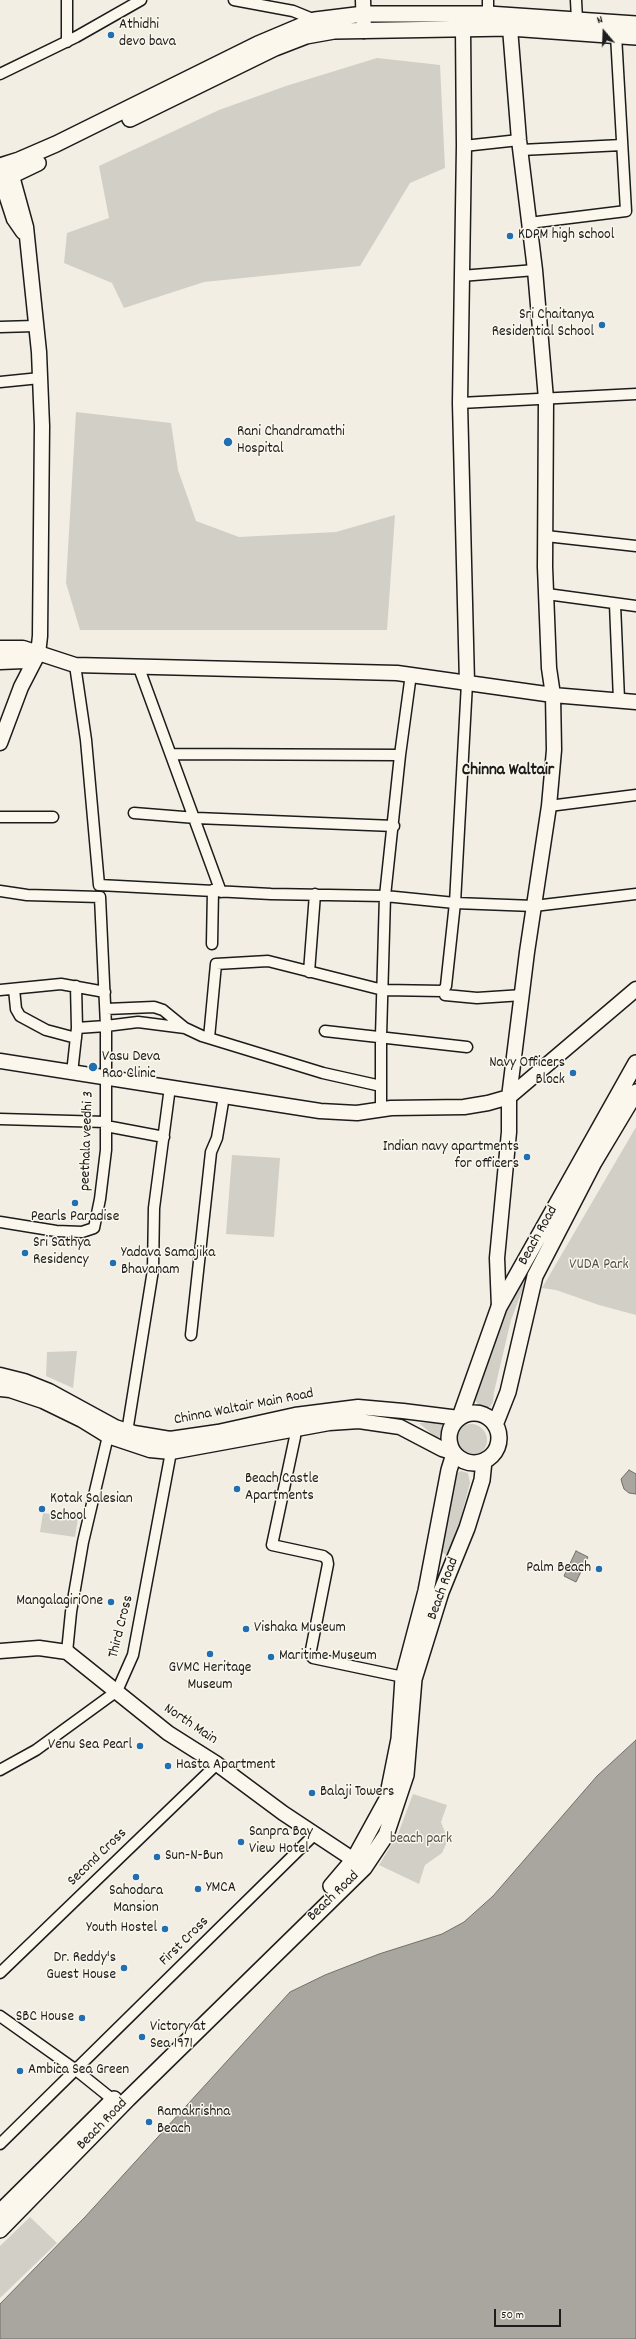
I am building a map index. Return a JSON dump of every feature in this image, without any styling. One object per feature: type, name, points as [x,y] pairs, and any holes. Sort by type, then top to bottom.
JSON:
[{"type":"main road","points":[[4,173],[56,144],[258,44],[315,20],[364,7],[488,7],[577,20],[636,24]]},
{"type":"main road","points":[[4,173],[275,48],[306,36],[334,31],[510,28],[636,37]]},
{"type":"main road","name":"Beach Road","points":[[459,1418],[499,1307],[636,1063]]},
{"type":"main road","name":"Beach Road","points":[[495,1425],[508,1392],[535,1276],[593,1164],[636,1092]]},
{"type":"main road","points":[[469,1414],[479,1414],[488,1418],[495,1425],[499,1434],[498,1444],[494,1453],[484,1461],[468,1463],[453,1453],[449,1443],[449,1433],[453,1424],[459,1418],[469,1414]]},
{"type":"main road","name":"Beach Road","points":[[0,2230],[117,2103],[345,1872],[359,1863],[387,1799],[453,1453]]},
{"type":"main road","name":"Beach Road","points":[[409,1678],[467,1528],[482,1480],[484,1461]]},
{"type":"main road","name":"Beach Road","points":[[0,2212],[117,2103]]},
{"type":"street","points":[[67,0],[67,42]]},
{"type":"street","points":[[0,74],[67,42],[141,0]]},
{"type":"street","points":[[234,0],[293,11],[315,20]]},
{"type":"street","points":[[576,0],[577,20]]},
{"type":"street","points":[[364,7],[364,31]]},
{"type":"street","points":[[209,1038],[216,964],[268,961],[383,990],[443,991],[446,986],[455,903],[467,683],[460,403],[464,146],[463,28]]},
{"type":"street","points":[[499,1307],[497,1258],[509,1132],[509,1097],[534,906],[549,806],[554,750],[553,695],[549,668],[547,594],[546,399],[535,270],[520,145],[510,28]]},
{"type":"street","points":[[529,223],[626,211],[616,35]]},
{"type":"street","points":[[464,146],[622,145]]},
{"type":"street","points":[[0,744],[20,687],[38,654],[40,636],[42,506],[40,378],[26,227],[4,173]]},
{"type":"street","points":[[461,276],[535,270]]},
{"type":"street","points":[[0,327],[35,326]]},
{"type":"street","points":[[0,382],[40,378]]},
{"type":"street","points":[[460,403],[636,394]]},
{"type":"street","points":[[546,536],[636,546]]},
{"type":"street","points":[[547,594],[636,606]]},
{"type":"street","points":[[615,604],[618,700]]},
{"type":"street","points":[[0,648],[22,648],[75,665],[139,668],[250,668],[411,674],[553,695],[636,702]]},
{"type":"street","points":[[0,662],[24,661],[38,654]]},
{"type":"street","name":"peethala veedhi 3","points":[[0,1222],[56,1231],[82,1232],[94,1228],[100,1199],[106,1124],[106,1009],[100,897],[86,740],[75,665]]},
{"type":"street","points":[[139,668],[196,818],[217,891],[212,944]]},
{"type":"street","points":[[381,1111],[381,1036],[385,896],[394,826],[400,755],[411,674]]},
{"type":"street","points":[[172,754],[400,755]]},
{"type":"street","points":[[549,806],[636,795]]},
{"type":"street","points":[[134,813],[196,818],[394,826]]},
{"type":"street","points":[[0,817],[53,817]]},
{"type":"street","points":[[99,885],[217,891],[385,896],[455,903],[534,906],[636,894]]},
{"type":"street","points":[[0,891],[27,895],[100,897]]},
{"type":"street","points":[[309,972],[315,894]]},
{"type":"street","points":[[0,990],[61,984],[105,992]]},
{"type":"street","points":[[72,1073],[77,1033],[76,986]]},
{"type":"street","points":[[14,989],[16,1009],[20,1016],[46,1030],[77,1033],[106,1026],[138,1022],[185,1028],[209,1038],[323,1073],[381,1086]]},
{"type":"street","points":[[0,1061],[320,1111],[357,1113],[381,1111],[391,1108],[464,1107],[488,1103],[509,1097],[636,989]]},
{"type":"street","points":[[445,995],[477,998],[523,995]]},
{"type":"street","points":[[106,1009],[154,1007],[163,1010],[185,1028]]},
{"type":"street","points":[[326,1031],[381,1036],[467,1047]]},
{"type":"street","points":[[127,1432],[152,1270],[153,1225],[170,1087]]},
{"type":"street","points":[[191,1335],[211,1152],[217,1138],[224,1096]]},
{"type":"street","points":[[0,1119],[106,1124],[164,1137]]},
{"type":"street","name":"Chinna Waltair Main Road","points":[[0,1375],[24,1381],[49,1391],[108,1424],[127,1432],[170,1439],[218,1432],[295,1415],[358,1407],[403,1410],[459,1418]]},
{"type":"street","name":"Chinna Waltair Main Road","points":[[0,1389],[10,1390],[42,1401],[82,1420],[108,1436],[150,1450],[171,1452],[329,1423],[359,1421],[400,1427],[442,1449],[453,1453]]},
{"type":"street","points":[[295,1415],[296,1430],[272,1545],[323,1556],[327,1559],[328,1564],[310,1655],[313,1658],[409,1678]]},
{"type":"street","points":[[67,1652],[71,1612],[83,1542],[108,1436]]},
{"type":"street","name":"Third Cross","points":[[0,1770],[36,1750],[117,1691],[133,1655],[171,1452]]},
{"type":"street","name":"North Main","points":[[0,1651],[39,1648],[67,1652],[117,1691],[168,1734],[217,1764],[314,1835],[359,1863]]},
{"type":"street","name":"Second Cross","points":[[0,1973],[217,1764]]},
{"type":"street","name":"First Cross","points":[[0,2144],[314,1835]]},
{"type":"street","points":[[0,2016],[76,2070],[117,2103]]},
{"type":"green space","points":[[377,58],[440,65],[445,168],[410,183],[360,266],[204,282],[124,308],[112,283],[64,263],[67,233],[109,218],[99,166],[219,110],[286,86]]},
{"type":"green space","points":[[76,412],[171,423],[178,470],[196,521],[239,537],[336,532],[395,515],[387,630],[80,630],[66,583]]},
{"type":"green space","name":"VUDA Park","points":[[636,1127],[636,1315],[599,1305],[556,1290],[542,1288]]},
{"type":"green space","points":[[232,1155],[280,1158],[274,1237],[226,1234]]},
{"type":"green space","points":[[564,1208],[527,1278],[511,1320],[493,1402],[490,1407],[481,1407],[474,1400],[499,1323],[520,1282]]},
{"type":"green space","points":[[77,1351],[73,1388],[46,1376],[47,1352]]},
{"type":"green space","points":[[443,1422],[439,1440],[419,1423]]},
{"type":"green space","points":[[468,1424],[474,1424],[484,1431],[487,1440],[486,1446],[480,1453],[474,1456],[468,1456],[458,1449],[455,1443],[455,1437],[462,1427]]},
{"type":"green space","points":[[461,1471],[468,1473],[470,1483],[452,1551],[446,1555],[440,1550],[455,1474]]},
{"type":"green space","points":[[43,1513],[78,1518],[75,1537],[40,1532]]},
{"type":"green space","name":"beach park","points":[[413,1794],[447,1805],[441,1822],[448,1840],[442,1853],[425,1865],[419,1884],[379,1865],[398,1834]]},
{"type":"green space","points":[[30,2217],[57,2243],[0,2298],[0,2246]]},
{"type":"shaded area","points":[[629,1470],[636,1474],[636,1494],[629,1493],[624,1489],[622,1483],[621,1479]]},
{"type":"shaded area","points":[[576,1551],[588,1557],[576,1582],[564,1576]]},
{"type":"shaded area","points":[[636,1740],[636,2339],[0,2339],[0,2304],[85,2217],[290,1992],[325,1975],[379,1954],[442,1934],[464,1922],[493,1896],[597,1776]]},
{"type":"place","name":"Athidhi devo bava","points":[[111,35]]},
{"type":"place","name":"KDPM high school","points":[[510,236]]},
{"type":"place","name":"Sri Chaitanya Residential School","points":[[602,325]]},
{"type":"place","name":"Rani Chandramathi Hospital","points":[[228,442]]},
{"type":"place","name":"Vasu Deva Rao Clinic","points":[[93,1067]]},
{"type":"place","name":"Navy Officers Block","points":[[573,1073]]},
{"type":"place","name":"Indian navy apartments for officers","points":[[527,1157]]},
{"type":"place","name":"Pearls Paradise","points":[[75,1203]]},
{"type":"place","name":"Sri Sathya Residency","points":[[25,1253]]},
{"type":"place","name":"Yadava Samajika Bhavanam","points":[[113,1263]]},
{"type":"place","name":"Beach Castle Apartments","points":[[237,1489]]},
{"type":"place","name":"Kotak Salesian School","points":[[42,1509]]},
{"type":"place","name":"Palm Beach","points":[[599,1569]]},
{"type":"place","name":"MangalagiriOne","points":[[111,1602]]},
{"type":"place","name":"Vishaka Museum","points":[[246,1629]]},
{"type":"place","name":"GVMC Heritage Museum","points":[[210,1654]]},
{"type":"place","name":"Maritime Museum","points":[[271,1657]]},
{"type":"place","name":"Venu Sea Pearl","points":[[140,1746]]},
{"type":"place","name":"Hasta Apartment","points":[[168,1766]]},
{"type":"place","name":"Balaji Towers","points":[[312,1793]]},
{"type":"place","name":"Sanpra Bay View Hotel","points":[[241,1842]]},
{"type":"place","name":"Sun-N-Bun","points":[[157,1857]]},
{"type":"place","name":"Sahodara Mansion","points":[[136,1877]]},
{"type":"place","name":"YMCA","points":[[198,1889]]},
{"type":"place","name":"Youth Hostel","points":[[165,1929]]},
{"type":"place","name":"Dr. Reddy's Guest House","points":[[124,1968]]},
{"type":"place","name":"SBC House","points":[[82,2018]]},
{"type":"place","name":"Victory at Sea 1971","points":[[142,2037]]},
{"type":"place","name":"Ambica Sea Green","points":[[20,2071]]},
{"type":"place","name":"Ramakrishna Beach","points":[[149,2122]]},
{"type":"district","name":"Chinna Waltair","points":[[508,772]]}]
